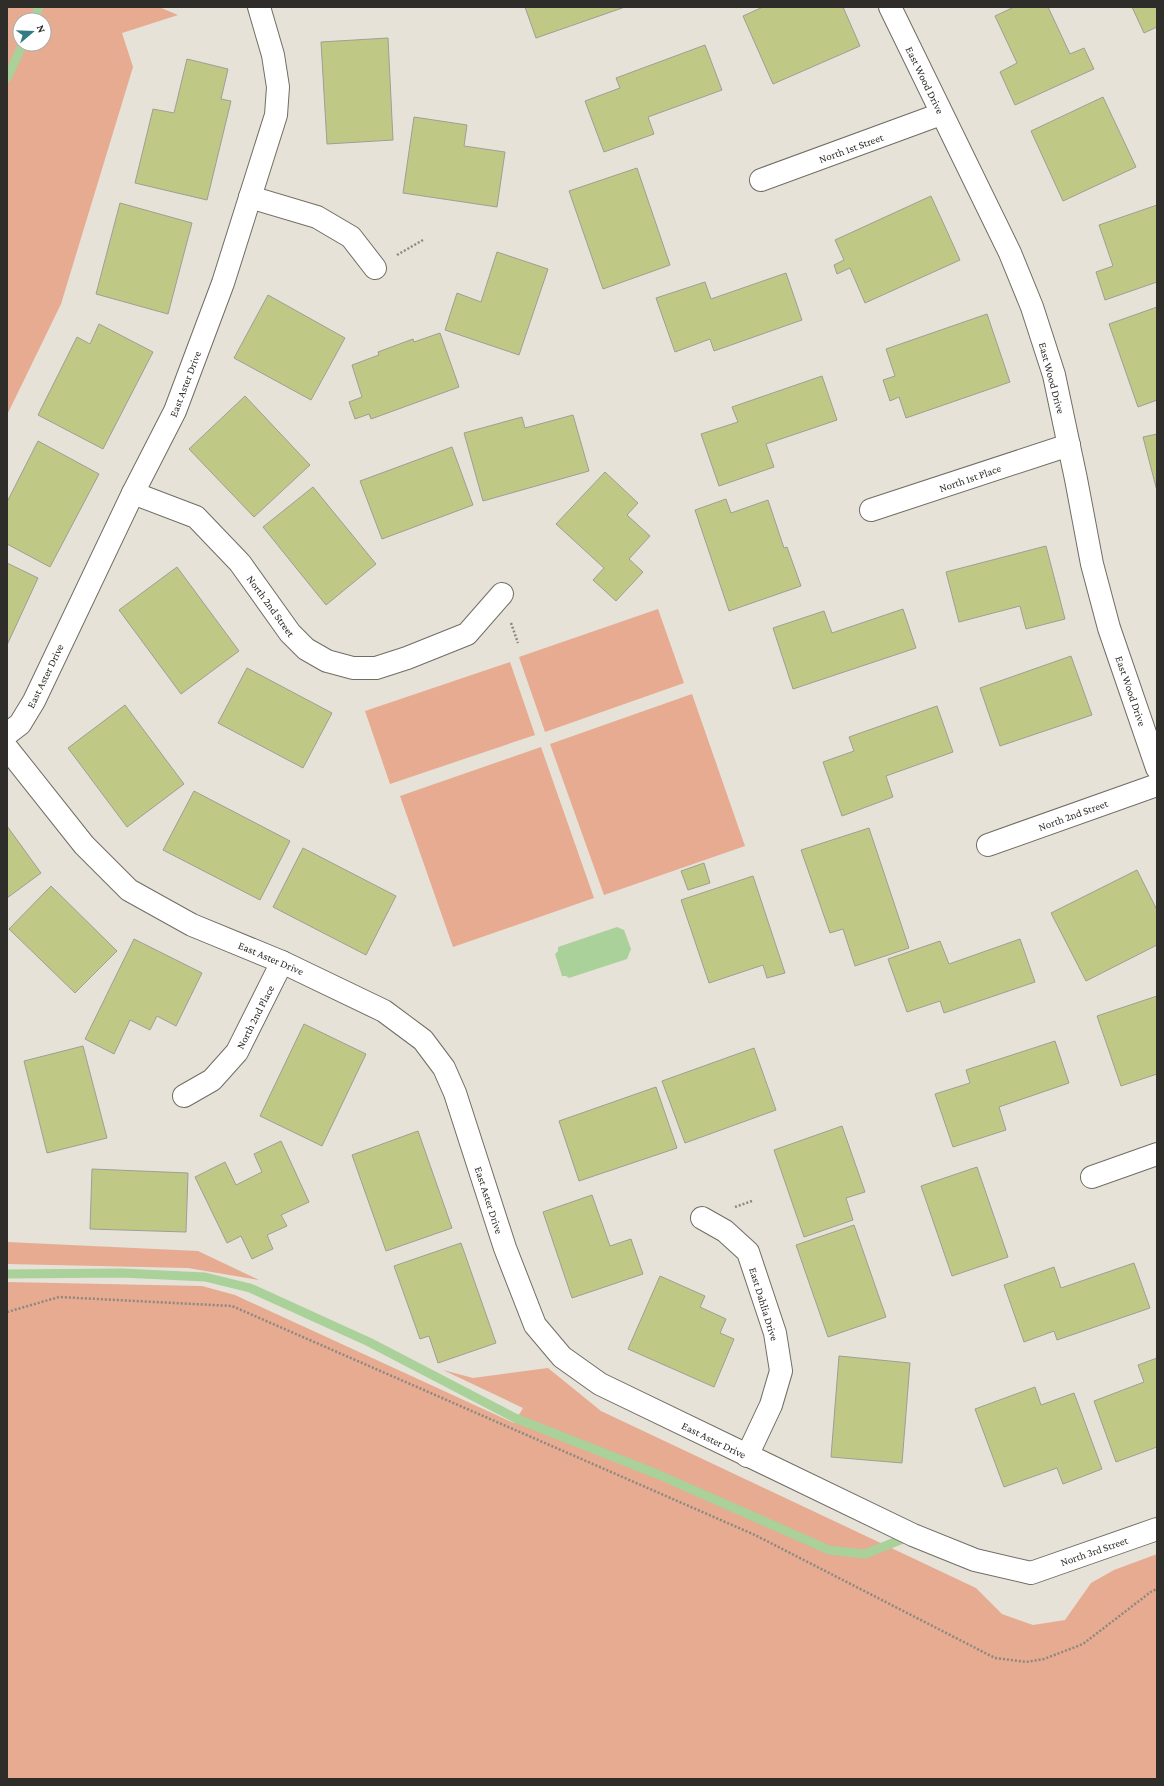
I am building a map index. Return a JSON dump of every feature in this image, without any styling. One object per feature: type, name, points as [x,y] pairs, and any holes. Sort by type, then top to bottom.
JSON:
[{"type":"street","name":"East Aster Drive","points":[[7,734],[20,724],[34,701],[133,493],[175,411],[223,283],[276,115],[278,87],[273,55],[259,7]]},
{"type":"street","name":"East Wood Drive","points":[[890,7],[1010,253],[1032,307],[1054,375],[1096,578],[1109,628],[1157,768]]},
{"type":"street","name":"North 1st Street","points":[[761,180],[942,114]]},
{"type":"street","points":[[250,197],[317,217],[351,237],[375,268]]},
{"type":"street","name":"North 1st Place","points":[[871,510],[1069,445]]},
{"type":"street","name":"North 2nd Street","points":[[133,493],[196,518],[240,563],[290,633],[306,650],[327,661],[353,668],[376,668],[408,658],[467,634],[502,594]]},
{"type":"street","name":"East Aster Drive","points":[[7,748],[84,845],[129,890],[192,925],[282,962],[384,1011],[423,1040],[444,1068],[455,1093],[505,1248],[535,1325],[562,1357],[600,1384],[913,1535],[975,1560],[1031,1573]]},
{"type":"street","name":"North 2nd Street","points":[[988,845],[1157,785]]},
{"type":"street","name":"North 2nd Place","points":[[184,1096],[212,1080],[237,1052],[282,962]]},
{"type":"street","points":[[1092,1176],[1157,1154]]},
{"type":"street","name":"East Dahlia Drive","points":[[702,1218],[725,1231],[748,1252],[775,1333],[781,1371],[771,1405],[747,1456]]},
{"type":"street","name":"North 3rd Street","points":[[1031,1573],[1157,1529]]},
{"type":"path","points":[[7,1312],[60,1297],[232,1306],[755,1535],[995,1658],[1026,1662],[1044,1659],[1083,1644],[1152,1591],[1157,1589]]},
{"type":"shaded area","points":[[7,7],[159,7],[178,15],[122,33],[133,67],[61,304],[7,415]]},
{"type":"shaded area","points":[[658,609],[684,683],[545,732],[519,657]]},
{"type":"shaded area","points":[[510,662],[535,735],[390,784],[365,711]]},
{"type":"shaded area","points":[[692,694],[745,846],[604,895],[550,744]]},
{"type":"shaded area","points":[[541,747],[594,898],[453,947],[400,796]]},
{"type":"shaded area","points":[[617,927],[624,930],[631,949],[627,959],[569,978],[562,976],[555,954],[558,951],[558,947]]},
{"type":"shaded area","points":[[7,1242],[198,1251],[259,1280],[188,1268],[7,1264]]},
{"type":"shaded area","points":[[7,1282],[202,1286],[235,1295],[514,1423],[523,1408],[443,1370],[473,1378],[548,1368],[601,1411],[976,1588],[1002,1614],[1033,1625],[1065,1620],[1091,1583],[1114,1570],[1157,1554],[1157,1779],[7,1779]]},
{"type":"building","points":[[525,7],[625,7],[536,38]]},
{"type":"building","points":[[763,7],[843,7],[860,46],[773,84],[743,16]]},
{"type":"building","points":[[1014,7],[1048,7],[1070,54],[1084,48],[1094,69],[1015,105],[1000,72],[1017,63],[995,16]]},
{"type":"building","points":[[1132,7],[1157,7],[1157,27],[1144,33]]},
{"type":"building","points":[[388,38],[393,140],[327,144],[321,42]]},
{"type":"building","points":[[705,45],[722,90],[648,117],[654,134],[604,152],[585,101],[620,88],[616,78]]},
{"type":"building","points":[[187,59],[228,69],[221,99],[231,101],[207,200],[135,183],[153,109],[174,113]]},
{"type":"building","points":[[1103,97],[1136,167],[1063,201],[1031,131]]},
{"type":"building","points":[[414,117],[467,125],[464,146],[505,152],[497,207],[403,193]]},
{"type":"building","points":[[637,168],[670,265],[603,289],[569,191]]},
{"type":"building","points":[[931,196],[960,260],[865,303],[850,268],[837,274],[834,265],[844,260],[835,240]]},
{"type":"building","points":[[120,203],[192,223],[168,314],[96,294]]},
{"type":"building","points":[[1157,205],[1157,282],[1105,300],[1096,272],[1113,266],[1099,225]]},
{"type":"building","points":[[497,252],[548,269],[519,355],[445,330],[457,293],[481,302]]},
{"type":"building","points":[[786,273],[802,320],[714,351],[710,339],[675,352],[656,298],[705,282],[711,299]]},
{"type":"building","points":[[268,295],[345,338],[311,400],[234,358]]},
{"type":"building","points":[[1157,307],[1157,400],[1138,407],[1109,324]]},
{"type":"building","points":[[987,314],[1010,382],[906,418],[899,397],[890,401],[883,380],[895,376],[886,349]]},
{"type":"building","points":[[99,324],[153,352],[103,449],[38,415],[77,337],[90,344]]},
{"type":"building","points":[[440,333],[459,387],[371,419],[369,414],[355,419],[349,402],[362,397],[352,365],[379,355],[378,352],[413,339],[414,342]]},
{"type":"building","points":[[822,376],[837,420],[766,444],[774,467],[719,486],[701,434],[738,422],[732,407]]},
{"type":"building","points":[[245,396],[310,465],[254,517],[189,449]]},
{"type":"building","points":[[573,415],[589,471],[483,501],[464,433],[522,417],[525,428]]},
{"type":"building","points":[[1157,434],[1157,491],[1143,437]]},
{"type":"building","points":[[38,441],[99,474],[50,567],[7,544],[7,502]]},
{"type":"building","points":[[452,447],[473,505],[382,539],[360,481]]},
{"type":"building","points":[[605,472],[638,503],[627,515],[650,536],[629,559],[643,572],[616,601],[593,580],[604,568],[556,524]]},
{"type":"building","points":[[313,487],[376,564],[326,605],[263,527]]},
{"type":"building","points":[[726,499],[731,513],[768,500],[784,548],[787,547],[801,586],[729,611],[695,510]]},
{"type":"building","points":[[1046,546],[1065,619],[1026,629],[1020,606],[959,622],[946,572]]},
{"type":"building","points":[[7,563],[38,578],[7,645]]},
{"type":"building","points":[[177,567],[239,651],[181,694],[119,610]]},
{"type":"building","points":[[903,609],[916,648],[793,689],[773,628],[824,611],[832,633]]},
{"type":"building","points":[[1071,656],[1092,715],[1000,746],[980,688]]},
{"type":"building","points":[[247,668],[332,713],[303,768],[218,723]]},
{"type":"building","points":[[125,705],[184,784],[127,827],[68,748]]},
{"type":"building","points":[[937,706],[953,752],[886,776],[893,797],[842,816],[823,762],[854,751],[849,737]]},
{"type":"building","points":[[194,791],[290,841],[260,900],[163,850]]},
{"type":"building","points":[[7,826],[41,873],[7,898]]},
{"type":"building","points":[[869,828],[909,948],[855,966],[843,929],[830,933],[801,850]]},
{"type":"building","points":[[303,848],[396,896],[366,955],[273,907]]},
{"type":"building","points":[[704,863],[710,883],[688,890],[681,871]]},
{"type":"building","points":[[1137,870],[1157,910],[1157,945],[1086,981],[1051,913]]},
{"type":"building","points":[[753,876],[785,973],[767,978],[763,965],[709,983],[681,900]]},
{"type":"building","points":[[51,886],[117,951],[75,993],[9,929]]},
{"type":"building","points":[[134,939],[202,973],[176,1026],[157,1016],[150,1030],[130,1020],[114,1054],[85,1039]]},
{"type":"building","points":[[1020,939],[1035,982],[944,1013],[940,1001],[907,1012],[888,959],[940,941],[949,964]]},
{"type":"building","points":[[1157,996],[1157,1074],[1121,1086],[1097,1016]]},
{"type":"building","points":[[304,1024],[366,1054],[322,1146],[260,1116]]},
{"type":"building","points":[[1055,1041],[1069,1083],[999,1107],[1006,1130],[953,1147],[935,1094],[970,1083],[966,1070]]},
{"type":"building","points":[[83,1046],[107,1138],[47,1153],[24,1061]]},
{"type":"building","points":[[754,1048],[776,1110],[685,1143],[662,1081]]},
{"type":"building","points":[[656,1087],[677,1148],[579,1181],[559,1121]]},
{"type":"building","points":[[842,1126],[865,1192],[846,1198],[853,1220],[804,1237],[774,1150]]},
{"type":"building","points":[[418,1131],[452,1228],[386,1251],[352,1155]]},
{"type":"building","points":[[281,1141],[309,1202],[281,1215],[287,1226],[267,1235],[273,1249],[252,1259],[241,1236],[227,1243],[195,1177],[225,1162],[236,1185],[262,1172],[254,1154]]},
{"type":"building","points":[[977,1167],[1008,1257],[952,1276],[921,1186]]},
{"type":"building","points":[[92,1169],[188,1173],[186,1232],[90,1229]]},
{"type":"building","points":[[592,1195],[610,1246],[631,1239],[643,1274],[572,1298],[543,1212]]},
{"type":"building","points":[[854,1225],[886,1317],[828,1337],[796,1245]]},
{"type":"building","points":[[461,1243],[496,1343],[438,1363],[429,1336],[420,1339],[394,1266]]},
{"type":"building","points":[[1134,1263],[1150,1308],[1057,1340],[1054,1331],[1024,1342],[1004,1285],[1054,1267],[1061,1288]]},
{"type":"building","points":[[660,1276],[705,1296],[700,1307],[726,1319],[720,1333],[734,1339],[714,1387],[628,1349]]},
{"type":"building","points":[[839,1356],[910,1363],[902,1463],[831,1457]]},
{"type":"building","points":[[1157,1358],[1157,1447],[1116,1462],[1094,1401],[1144,1382],[1138,1365]]},
{"type":"building","points":[[1035,1387],[1041,1405],[1074,1393],[1102,1469],[1063,1484],[1057,1468],[1004,1487],[975,1409]]},
{"type":"waterway","points":[[37,12],[39,7]]},
{"type":"waterway","points":[[7,78],[19,52]]},
{"type":"waterway","points":[[7,1274],[122,1273],[205,1277],[250,1288],[369,1342],[515,1418],[657,1474],[829,1550],[865,1554],[910,1536]]}]
